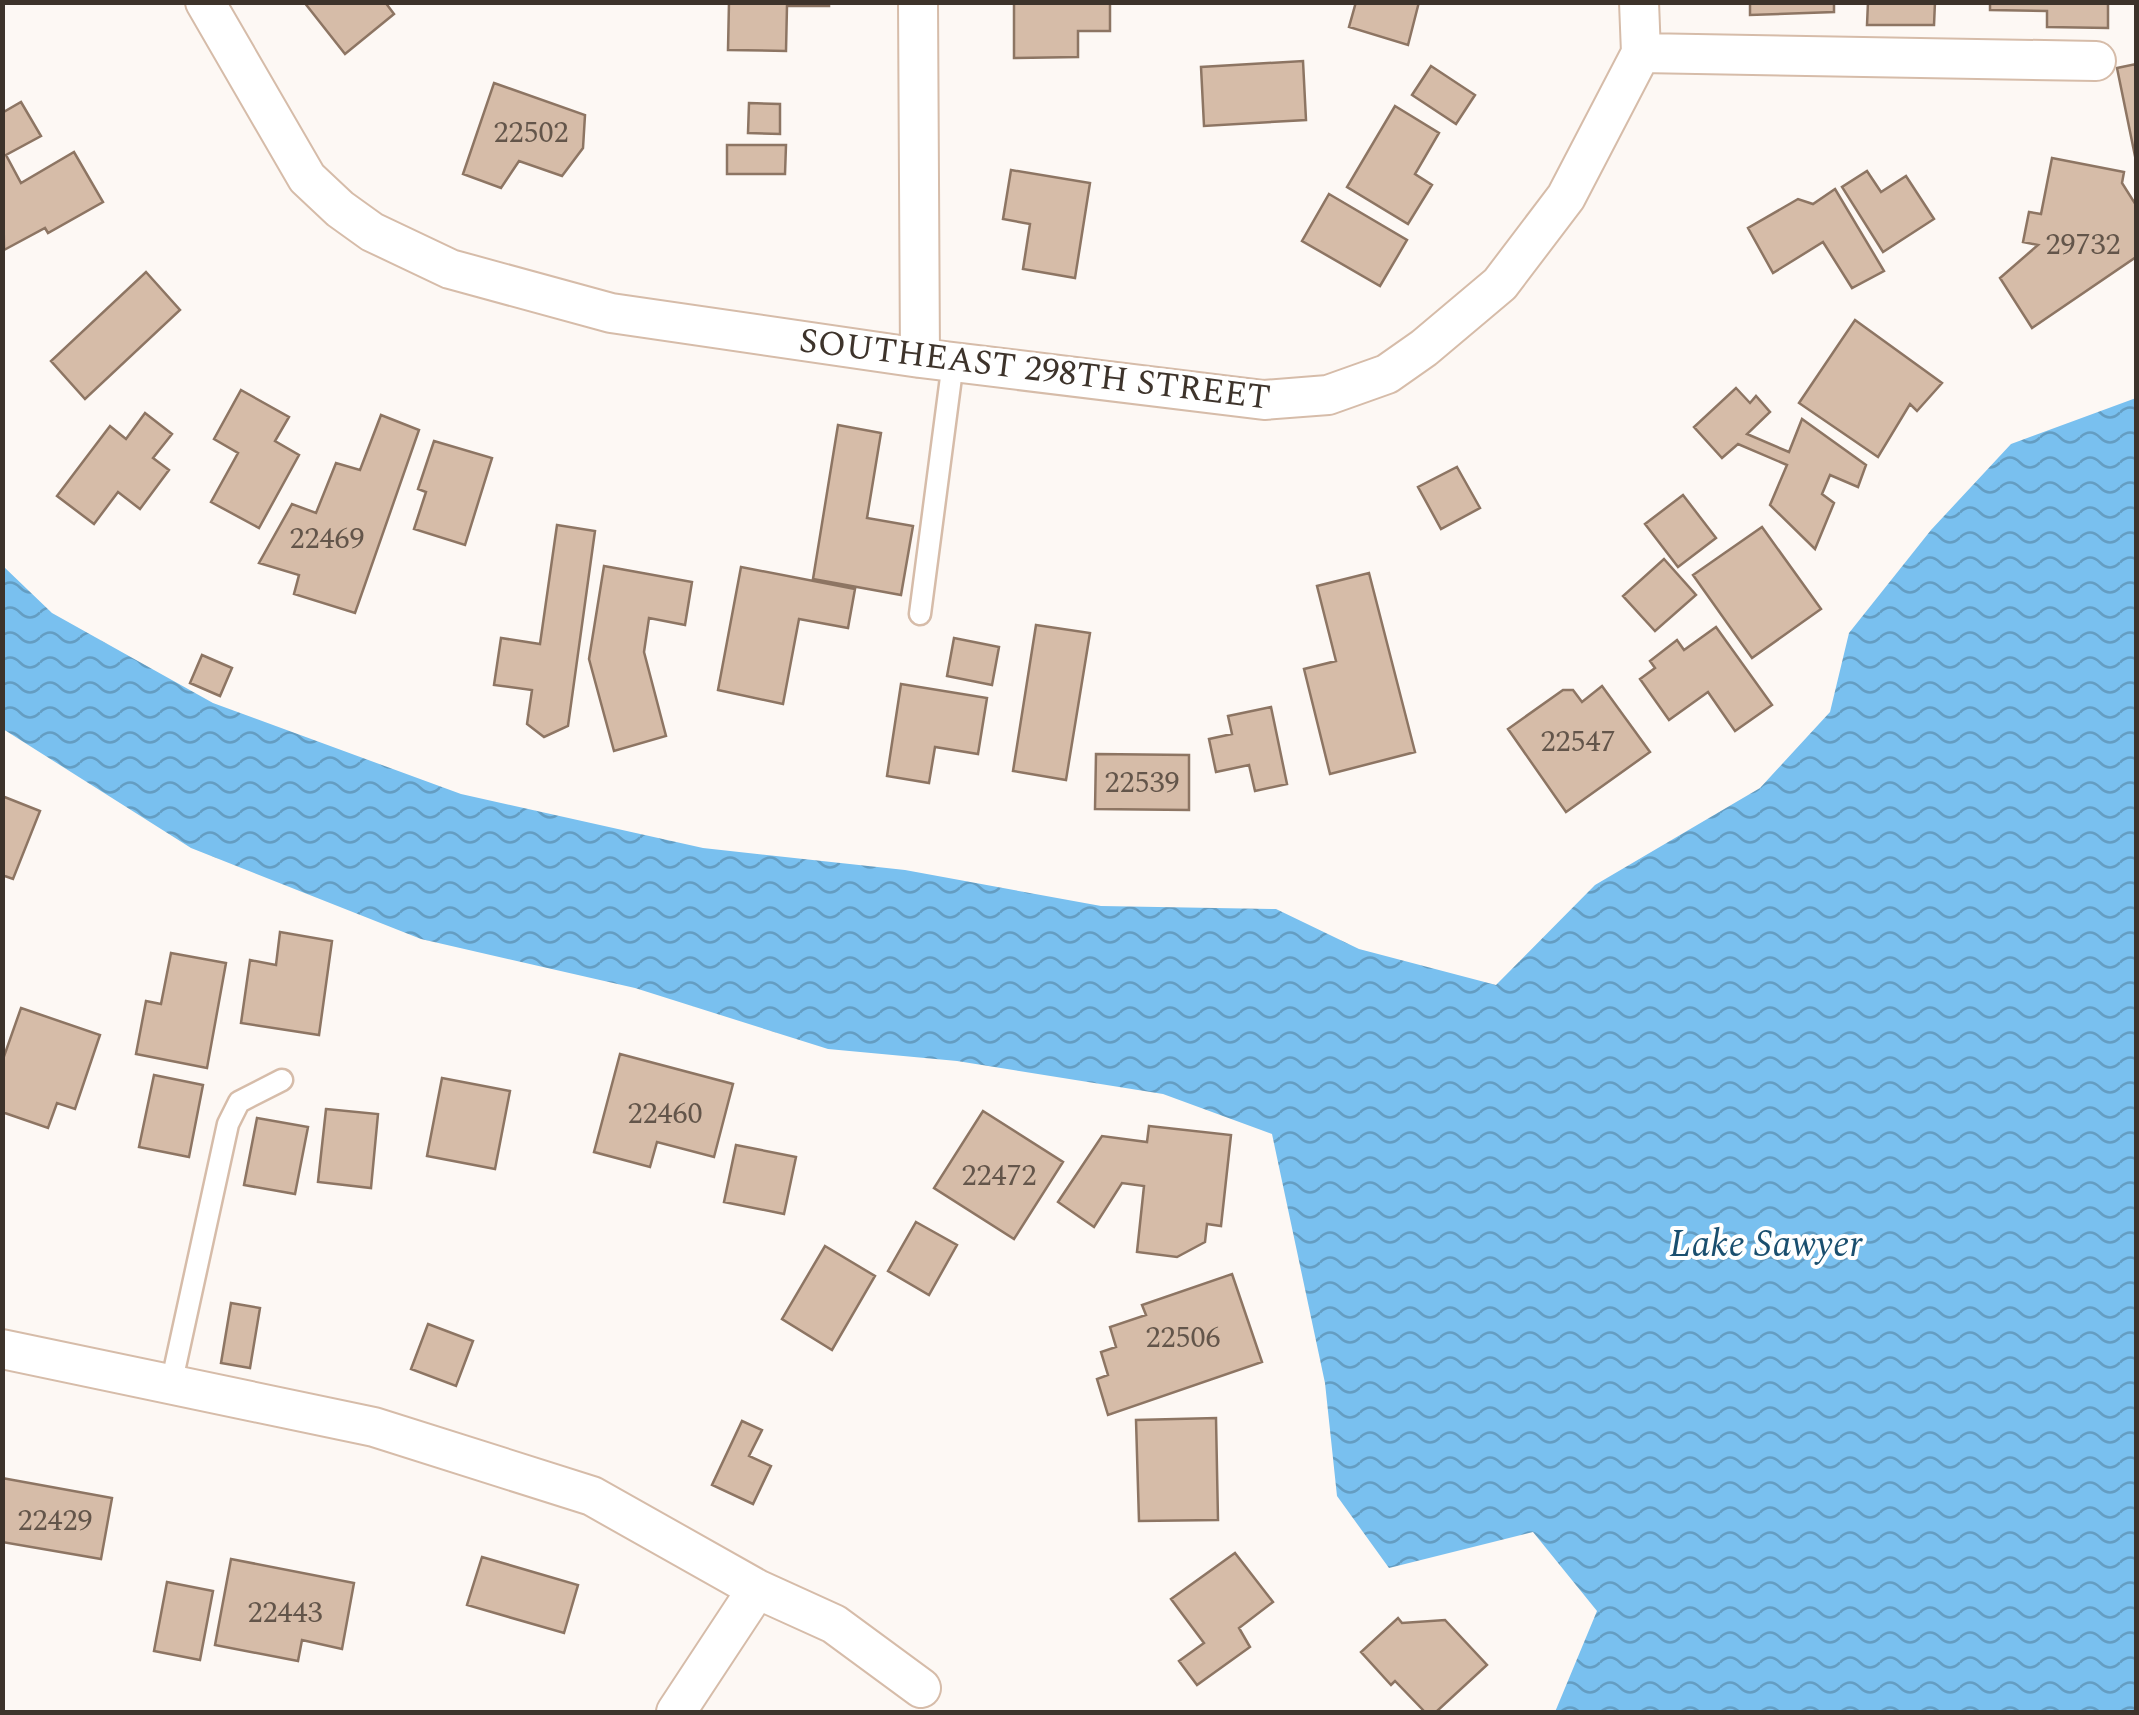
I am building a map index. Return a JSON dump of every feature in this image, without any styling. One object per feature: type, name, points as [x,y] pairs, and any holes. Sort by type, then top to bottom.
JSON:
[{"type":"street","name":"SOUTHEAST 298TH STREET","points":[[205,2],[307,178],[372,232],[450,269],[611,313],[936,360],[1264,400],[1328,395],[1388,374],[1500,284],[1566,197],[1641,53]]},
{"type":"street","points":[[918,2],[936,360]]},
{"type":"street","points":[[1639,2],[1641,53],[2096,61]]},
{"type":"street","points":[[2,1349],[374,1427],[592,1496],[756,1589],[834,1624],[921,1688]]},
{"type":"street","points":[[676,1712],[756,1589]]},
{"type":"lane","points":[[920,614],[936,360]]},
{"type":"lane","points":[[171,1385],[228,1124],[239,1102],[282,1080]]},
{"type":"water","name":"Lake Sawyer","points":[[2136,398],[2136,1712],[1555,1712],[1597,1611],[1533,1532],[1389,1568],[1337,1496],[1325,1383],[1272,1134],[1163,1094],[957,1061],[828,1049],[635,988],[421,939],[191,848],[3,729],[3,566],[52,613],[213,703],[461,794],[703,848],[905,870],[1101,906],[1276,909],[1359,949],[1496,985],[1595,885],[1760,788],[1830,712],[1849,633],[1931,530],[2011,444]]},
{"type":"building","points":[[304,2],[385,2],[394,14],[345,54]]},
{"type":"building","points":[[729,2],[829,2],[829,6],[787,6],[786,51],[728,50]]},
{"type":"building","points":[[1014,2],[1110,2],[1110,31],[1078,31],[1078,57],[1014,58]]},
{"type":"building","points":[[1356,2],[1419,2],[1408,45],[1349,27]]},
{"type":"building","points":[[1750,2],[1834,2],[1834,12],[1750,15]]},
{"type":"building","points":[[1868,2],[1935,2],[1934,25],[1867,25]]},
{"type":"building","points":[[1990,2],[2108,2],[2108,28],[2047,27],[2047,11],[1990,10]]},
{"type":"building","points":[[1303,61],[1306,120],[1204,126],[1201,67]]},
{"type":"building","points":[[2136,64],[2136,161],[2117,68]]},
{"type":"building","points":[[1431,66],[1475,95],[1456,124],[1412,95]]},
{"type":"building","points":[[494,83],[585,115],[583,148],[562,176],[519,161],[501,188],[463,174]]},
{"type":"building","points":[[21,102],[41,136],[6,155],[21,183],[74,152],[103,202],[48,233],[45,228],[4,250],[2,113]]},
{"type":"building","points":[[749,103],[780,104],[780,134],[748,133]]},
{"type":"building","points":[[1395,106],[1439,133],[1415,174],[1432,185],[1408,224],[1347,187]]},
{"type":"building","points":[[727,145],[786,145],[785,174],[727,174]]},
{"type":"building","points":[[2052,158],[2124,172],[2122,183],[2136,205],[2136,257],[2032,328],[2000,278],[2038,245],[2023,242],[2029,212],[2041,214]]},
{"type":"building","points":[[1011,170],[1090,183],[1075,278],[1023,269],[1030,224],[1003,219]]},
{"type":"building","points":[[1867,171],[1881,192],[1906,176],[1934,219],[1883,252],[1842,187]]},
{"type":"building","points":[[1835,189],[1884,271],[1852,288],[1823,242],[1773,273],[1748,228],[1798,199],[1813,204]]},
{"type":"building","points":[[1329,194],[1407,240],[1380,286],[1302,241]]},
{"type":"building","points":[[146,272],[180,310],[85,399],[51,361]]},
{"type":"building","points":[[1855,320],[1942,383],[1917,411],[1910,404],[1878,457],[1799,403]]},
{"type":"building","points":[[1736,388],[1750,403],[1756,396],[1770,412],[1747,434],[1789,452],[1802,419],[1866,465],[1858,487],[1830,475],[1822,494],[1834,503],[1815,549],[1770,505],[1787,465],[1738,444],[1722,458],[1694,427]]},
{"type":"building","points":[[241,390],[289,417],[275,441],[299,455],[259,528],[211,502],[238,453],[214,439]]},
{"type":"building","points":[[145,413],[172,434],[153,458],[169,470],[140,509],[118,492],[94,524],[57,496],[110,426],[126,439]]},
{"type":"building","points":[[381,415],[419,430],[355,613],[294,594],[299,575],[259,563],[292,504],[316,513],[336,463],[360,470]]},
{"type":"building","points":[[838,425],[881,433],[867,518],[913,526],[901,595],[813,579]]},
{"type":"building","points":[[434,441],[492,458],[465,545],[414,529],[426,492],[418,489]]},
{"type":"building","points":[[1457,467],[1480,508],[1441,529],[1418,487]]},
{"type":"building","points":[[1683,495],[1716,538],[1678,567],[1645,524]]},
{"type":"building","points":[[557,525],[595,531],[568,726],[544,737],[527,724],[532,690],[494,685],[501,638],[540,644]]},
{"type":"building","points":[[1762,527],[1821,609],[1752,658],[1693,575]]},
{"type":"building","points":[[1664,559],[1696,595],[1655,631],[1623,596]]},
{"type":"building","points":[[604,566],[692,582],[685,625],[649,618],[644,652],[666,736],[614,751],[589,659]]},
{"type":"building","points":[[741,567],[855,589],[848,628],[799,619],[783,704],[718,690]]},
{"type":"building","points":[[1369,573],[1415,752],[1330,774],[1304,669],[1336,661],[1317,586]]},
{"type":"building","points":[[1036,625],[1090,633],[1066,780],[1013,771]]},
{"type":"building","points":[[1716,627],[1772,705],[1735,731],[1708,692],[1669,720],[1640,679],[1655,668],[1650,661],[1677,640],[1684,650]]},
{"type":"building","points":[[954,638],[999,647],[992,685],[947,676]]},
{"type":"building","points":[[202,655],[232,668],[220,696],[190,683]]},
{"type":"building","points":[[901,684],[987,698],[978,754],[935,747],[929,783],[887,776]]},
{"type":"building","points":[[1602,686],[1650,752],[1566,812],[1508,729],[1563,690],[1573,690],[1582,702]]},
{"type":"building","points":[[1271,707],[1287,784],[1255,791],[1249,765],[1216,772],[1209,739],[1232,734],[1228,716]]},
{"type":"building","points":[[1096,754],[1189,755],[1189,810],[1095,809]]},
{"type":"building","points":[[2,796],[40,811],[13,879],[2,875]]},
{"type":"building","points":[[280,932],[332,941],[319,1035],[241,1023],[250,960],[276,965]]},
{"type":"building","points":[[171,953],[226,963],[207,1068],[136,1054],[146,1001],[161,1004]]},
{"type":"building","points":[[21,1008],[100,1035],[75,1109],[57,1103],[48,1128],[2,1112],[2,1062]]},
{"type":"building","points":[[620,1054],[733,1084],[714,1157],[657,1142],[650,1167],[594,1152]]},
{"type":"building","points":[[154,1075],[203,1085],[189,1157],[139,1147]]},
{"type":"building","points":[[442,1078],[510,1091],[495,1169],[427,1156]]},
{"type":"building","points":[[326,1109],[378,1114],[371,1188],[318,1182]]},
{"type":"building","points":[[983,1111],[1063,1162],[1014,1239],[934,1188]]},
{"type":"building","points":[[257,1118],[308,1127],[295,1194],[244,1185]]},
{"type":"building","points":[[1149,1126],[1231,1135],[1221,1226],[1207,1224],[1205,1242],[1177,1257],[1137,1252],[1144,1186],[1122,1183],[1094,1227],[1058,1202],[1102,1136],[1147,1142]]},
{"type":"building","points":[[736,1145],[796,1157],[784,1214],[724,1202]]},
{"type":"building","points":[[916,1222],[957,1245],[929,1295],[888,1271]]},
{"type":"building","points":[[825,1246],[875,1276],[832,1350],[782,1319]]},
{"type":"building","points":[[1232,1274],[1262,1362],[1108,1415],[1097,1379],[1108,1375],[1101,1352],[1116,1347],[1110,1327],[1146,1315],[1142,1305]]},
{"type":"building","points":[[231,1303],[260,1308],[250,1368],[221,1363]]},
{"type":"building","points":[[428,1324],[473,1341],[456,1386],[411,1369]]},
{"type":"building","points":[[1216,1418],[1218,1520],[1139,1521],[1136,1420]]},
{"type":"building","points":[[742,1421],[762,1430],[749,1456],[771,1466],[753,1504],[712,1485]]},
{"type":"building","points":[[2,1478],[112,1498],[101,1559],[2,1542]]},
{"type":"building","points":[[1235,1553],[1273,1602],[1239,1628],[1250,1647],[1197,1685],[1179,1661],[1204,1643],[1171,1599]]},
{"type":"building","points":[[482,1557],[578,1585],[564,1633],[467,1605]]},
{"type":"building","points":[[231,1559],[354,1583],[342,1649],[302,1640],[298,1661],[215,1645]]},
{"type":"building","points":[[167,1582],[213,1591],[200,1660],[154,1651]]},
{"type":"building","points":[[1398,1618],[1402,1623],[1445,1620],[1487,1665],[1436,1712],[1425,1712],[1395,1681],[1391,1685],[1361,1652]]}]
